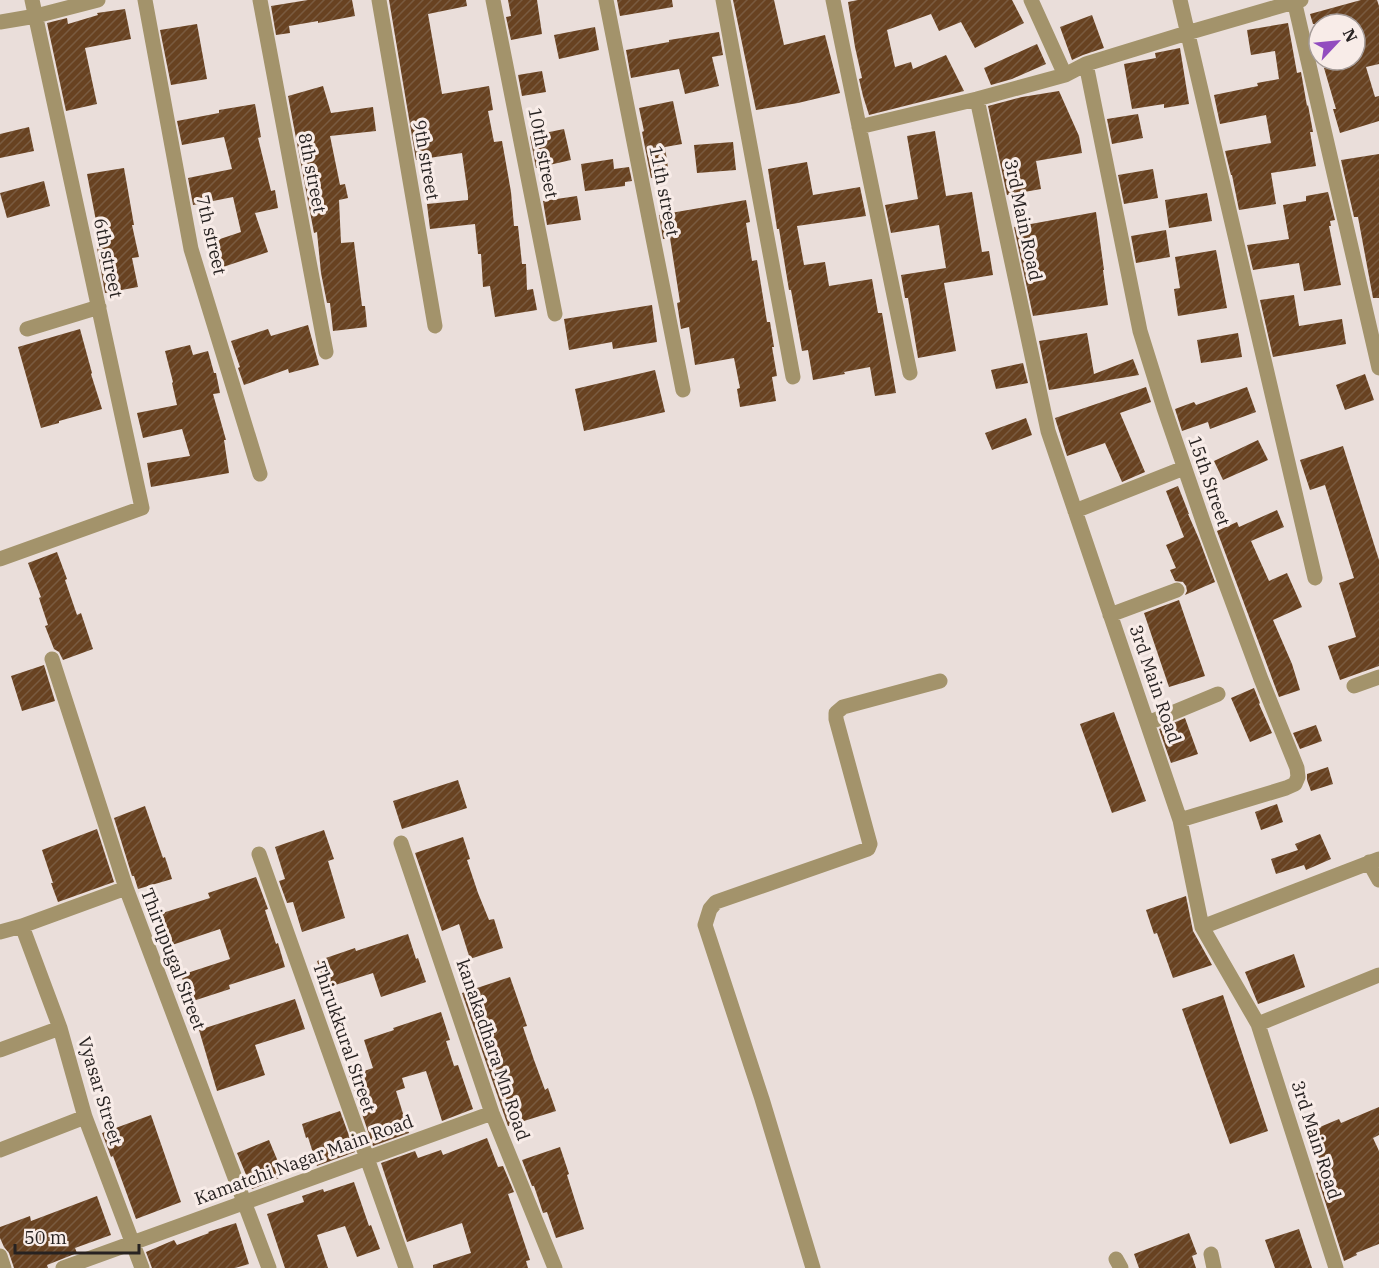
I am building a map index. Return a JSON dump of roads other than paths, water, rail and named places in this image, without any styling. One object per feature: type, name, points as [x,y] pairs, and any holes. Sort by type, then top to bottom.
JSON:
[{"type":"street","points":[[32,0],[36,16]]},
{"type":"street","points":[[0,22],[36,16],[98,0]]},
{"type":"street","name":"7th street","points":[[145,0],[191,249],[260,474]]},
{"type":"street","name":"8th street","points":[[260,0],[326,352]]},
{"type":"street","name":"9th street","points":[[380,0],[435,326]]},
{"type":"street","name":"10th street","points":[[493,0],[555,314]]},
{"type":"street","name":"11th street","points":[[606,0],[683,390]]},
{"type":"street","points":[[723,0],[793,377]]},
{"type":"street","points":[[833,0],[910,373]]},
{"type":"street","points":[[1031,0],[1065,75]]},
{"type":"street","points":[[1180,0],[1315,578]]},
{"type":"street","points":[[859,127],[978,99],[1065,75],[1086,64],[1297,0],[1379,368]]},
{"type":"street","name":"6th street","points":[[0,559],[142,508],[36,16]]},
{"type":"street","name":"15th Street","points":[[1086,64],[1140,331],[1208,536],[1257,669],[1297,768],[1298,777],[1295,784],[1180,820]]},
{"type":"street","name":"3rd Main Road","points":[[978,99],[1048,431],[1180,820],[1202,927],[1257,1024],[1336,1268]]},
{"type":"street","points":[[27,329],[99,308]]},
{"type":"street","points":[[1075,511],[1184,468]]},
{"type":"street","points":[[1110,615],[1177,590]]},
{"type":"street","name":"Thirupugal Street","points":[[52,659],[126,888],[269,1268]]},
{"type":"street","points":[[1354,686],[1379,677]]},
{"type":"street","points":[[813,1268],[762,1099],[705,925],[710,909],[717,902],[868,849],[869,837],[836,713],[843,707],[940,681]]},
{"type":"street","points":[[1148,723],[1218,694]]},
{"type":"street","name":"kanakadhara Mn Road","points":[[401,843],[492,1113],[555,1268]]},
{"type":"street","name":"Thirukkural Street","points":[[259,854],[406,1268]]},
{"type":"street","points":[[1202,927],[1374,860],[1379,880]]},
{"type":"street","points":[[0,932],[126,888]]},
{"type":"street","name":"Vyasar Street","points":[[22,926],[60,1028],[85,1116],[142,1268]]},
{"type":"street","points":[[1257,1024],[1379,975]]},
{"type":"street","points":[[0,1050],[60,1028]]},
{"type":"street","name":"Kamatchi Nagar Main Road","points":[[63,1268],[492,1113]]},
{"type":"street","points":[[0,1150],[85,1116]]},
{"type":"street","points":[[0,1256],[4,1268]]}]
